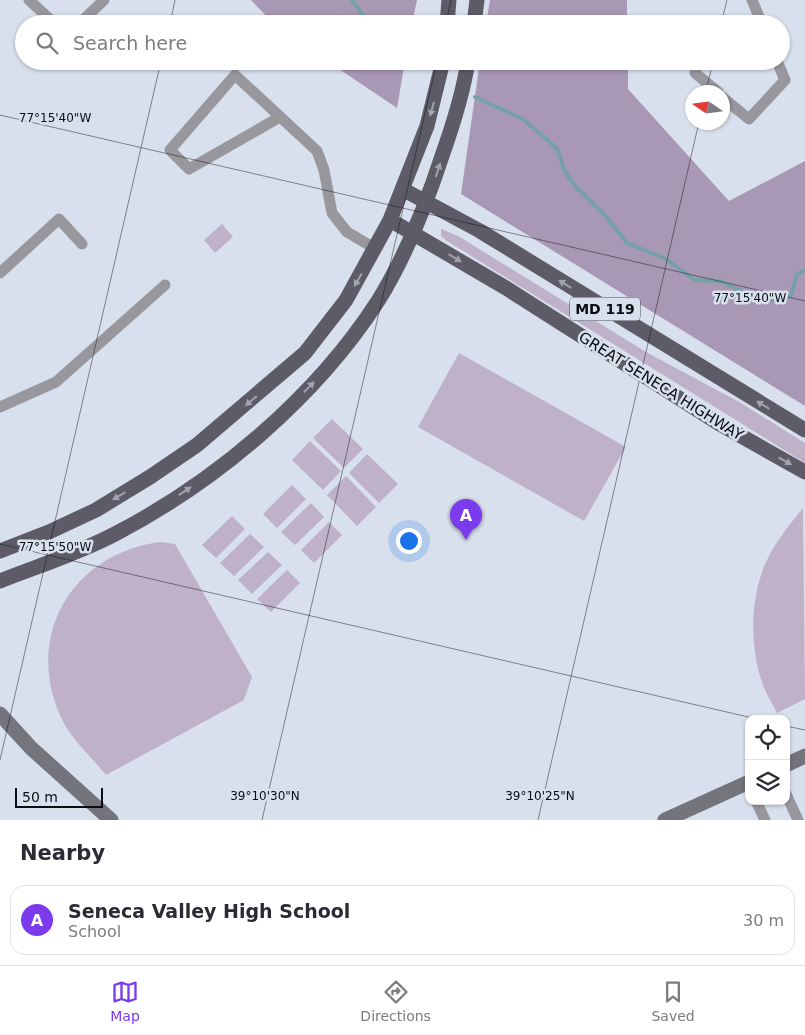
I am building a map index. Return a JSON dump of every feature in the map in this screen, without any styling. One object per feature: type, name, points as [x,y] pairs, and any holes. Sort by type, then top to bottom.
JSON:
[{"type":"main road","points":[[448,15],[449,0]]},
{"type":"main road","points":[[475,15],[477,0]]},
{"type":"main road","points":[[0,550],[49,532],[96,510],[197,445],[305,352],[346,300],[376,249],[390,220],[404,190],[427,126],[441,70]]},
{"type":"main road","points":[[0,581],[115,534],[216,471],[275,422],[338,356],[379,300],[414,232],[427,201],[450,131],[466,70]]},
{"type":"main road","name":"MD 119","points":[[404,190],[427,201],[805,430]]},
{"type":"main road","name":"GREAT SENECA HIGHWAY","points":[[390,220],[414,232],[718,423],[805,472]]},
{"type":"street","points":[[30,0],[46,15]]},
{"type":"street","points":[[88,15],[104,0]]},
{"type":"street","points":[[752,0],[758,15]]},
{"type":"street","points":[[696,70],[695,73],[710,85]]},
{"type":"street","points":[[730,104],[748,120],[785,80],[781,70]]},
{"type":"street","points":[[280,117],[189,169],[170,150],[235,75],[317,151],[324,170],[332,213],[347,232],[376,249]]},
{"type":"street","points":[[0,273],[59,218],[82,244]]},
{"type":"street","points":[[0,407],[56,382],[165,285]]},
{"type":"street","points":[[0,714],[31,748],[111,820]]},
{"type":"street","points":[[790,763],[805,756]]},
{"type":"street","points":[[665,820],[745,784]]},
{"type":"street","points":[[790,803],[798,820]]},
{"type":"street","points":[[758,805],[765,820]]},
{"type":"shaded area","points":[[251,0],[417,0],[414,15],[265,15]]},
{"type":"shaded area","points":[[490,0],[627,0],[627,15],[488,15]]},
{"type":"shaded area","points":[[340,70],[403,70],[397,108]]},
{"type":"shaded area","points":[[479,70],[628,70],[628,89],[729,201],[805,161],[805,406],[461,194]]},
{"type":"shaded area","points":[[222,224],[233,237],[215,253],[204,240]]},
{"type":"shaded area","points":[[441,229],[458,236],[646,352],[741,403],[805,443],[805,463],[447,241],[441,236]]},
{"type":"shaded area","points":[[459,353],[626,447],[584,521],[418,427]]},
{"type":"shaded area","points":[[332,419],[363,449],[344,468],[313,438]]},
{"type":"shaded area","points":[[310,441],[341,471],[323,490],[292,460]]},
{"type":"shaded area","points":[[367,454],[398,484],[379,503],[349,473]]},
{"type":"shaded area","points":[[346,476],[376,507],[357,526],[327,495]]},
{"type":"shaded area","points":[[292,485],[306,499],[277,528],[263,514]]},
{"type":"shaded area","points":[[311,503],[324,517],[295,545],[281,532]]},
{"type":"shaded area","points":[[803,508],[805,699],[777,713],[762,682],[755,652],[753,619],[755,603],[762,572],[768,558],[780,538]]},
{"type":"shaded area","points":[[232,516],[245,529],[216,558],[202,545]]},
{"type":"shaded area","points":[[329,522],[342,535],[314,563],[301,550]]},
{"type":"shaded area","points":[[250,534],[264,547],[234,576],[220,563]]},
{"type":"shaded area","points":[[161,542],[175,544],[252,677],[244,700],[106,775],[69,732],[60,715],[50,684],[49,655],[53,627],[65,602],[82,580],[104,562],[130,549]]},
{"type":"shaded area","points":[[268,552],[282,565],[252,594],[238,580]]},
{"type":"shaded area","points":[[287,570],[300,583],[271,612],[257,599]]},
{"type":"waterway","points":[[352,0],[363,15]]},
{"type":"waterway","points":[[475,97],[523,119],[552,144],[558,150],[564,170],[575,186],[605,215],[627,243],[666,259],[695,280],[720,281],[748,294],[773,300],[791,296],[797,274],[805,270]]},
{"type":"place","name":"Seneca Valley High School","points":[[466,540]]}]
